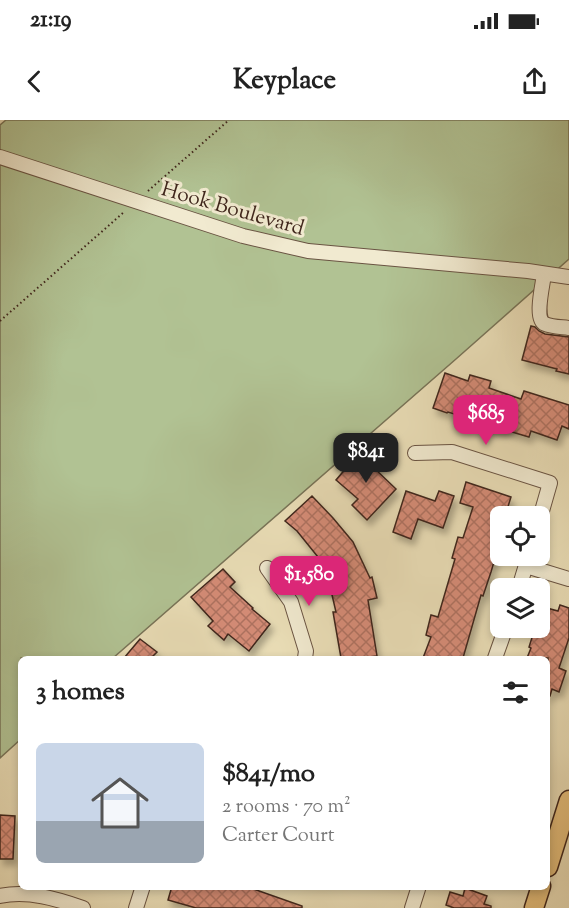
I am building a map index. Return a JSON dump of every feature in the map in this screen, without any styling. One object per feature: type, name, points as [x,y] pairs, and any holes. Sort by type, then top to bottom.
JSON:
[{"type":"main road","points":[[550,861],[569,800]]},
{"type":"main road","points":[[534,908],[540,890]]},
{"type":"street","name":"Hook Boulevard","points":[[0,157],[243,236],[308,251],[569,277]]},
{"type":"street","points":[[544,274],[540,319],[545,324],[569,328]]},
{"type":"street","points":[[415,453],[452,452],[550,483],[543,506]]},
{"type":"street","points":[[541,566],[569,579]]},
{"type":"street","points":[[267,568],[291,602],[306,651],[305,656]]},
{"type":"street","points":[[496,656],[502,638]]},
{"type":"street","points":[[136,908],[142,890]]},
{"type":"street","points":[[412,908],[418,890]]},
{"type":"street","points":[[0,896],[10,894],[51,897],[83,908]]},
{"type":"path","points":[[0,321],[229,120]]},
{"type":"green space","points":[[6,120],[569,120],[569,259],[115,656],[18,656],[18,742],[0,758],[0,125]]},
{"type":"building","points":[[531,326],[545,334],[569,337],[569,374],[522,360]]},
{"type":"building","points":[[445,373],[468,381],[470,375],[491,381],[489,388],[521,399],[524,391],[569,405],[569,429],[562,426],[557,440],[531,431],[529,437],[433,408]]},
{"type":"building","points":[[364,447],[380,461],[374,468],[396,489],[367,520],[352,505],[358,499],[336,480]]},
{"type":"building","points":[[466,482],[511,497],[508,506],[490,506],[490,566],[493,566],[483,596],[481,595],[464,656],[424,656],[431,637],[426,635],[431,615],[438,617],[455,559],[452,558],[458,537],[463,538],[473,507],[460,503]]},
{"type":"building","points":[[406,491],[435,501],[439,491],[454,496],[443,528],[418,519],[411,539],[393,532]]},
{"type":"building","points":[[312,496],[353,542],[370,578],[372,577],[377,598],[368,600],[377,656],[341,656],[333,612],[336,612],[329,582],[327,583],[317,564],[322,562],[297,531],[285,521]]},
{"type":"building","points":[[223,569],[235,582],[230,587],[270,624],[249,651],[228,634],[224,640],[208,626],[213,621],[191,597]]},
{"type":"building","points":[[560,605],[569,608],[569,638],[559,668],[566,671],[559,692],[552,689],[550,696],[550,656],[528,656],[532,638],[550,638],[550,609],[558,611]]},
{"type":"building","points":[[140,639],[157,652],[153,656],[126,656]]},
{"type":"building","points":[[0,815],[15,816],[13,859],[0,859]]},
{"type":"building","points":[[171,890],[256,890],[302,906],[302,908],[196,908],[168,900]]},
{"type":"building","points":[[464,890],[470,890],[487,896],[484,904],[491,908],[454,908],[446,905],[450,892],[463,896]]}]
